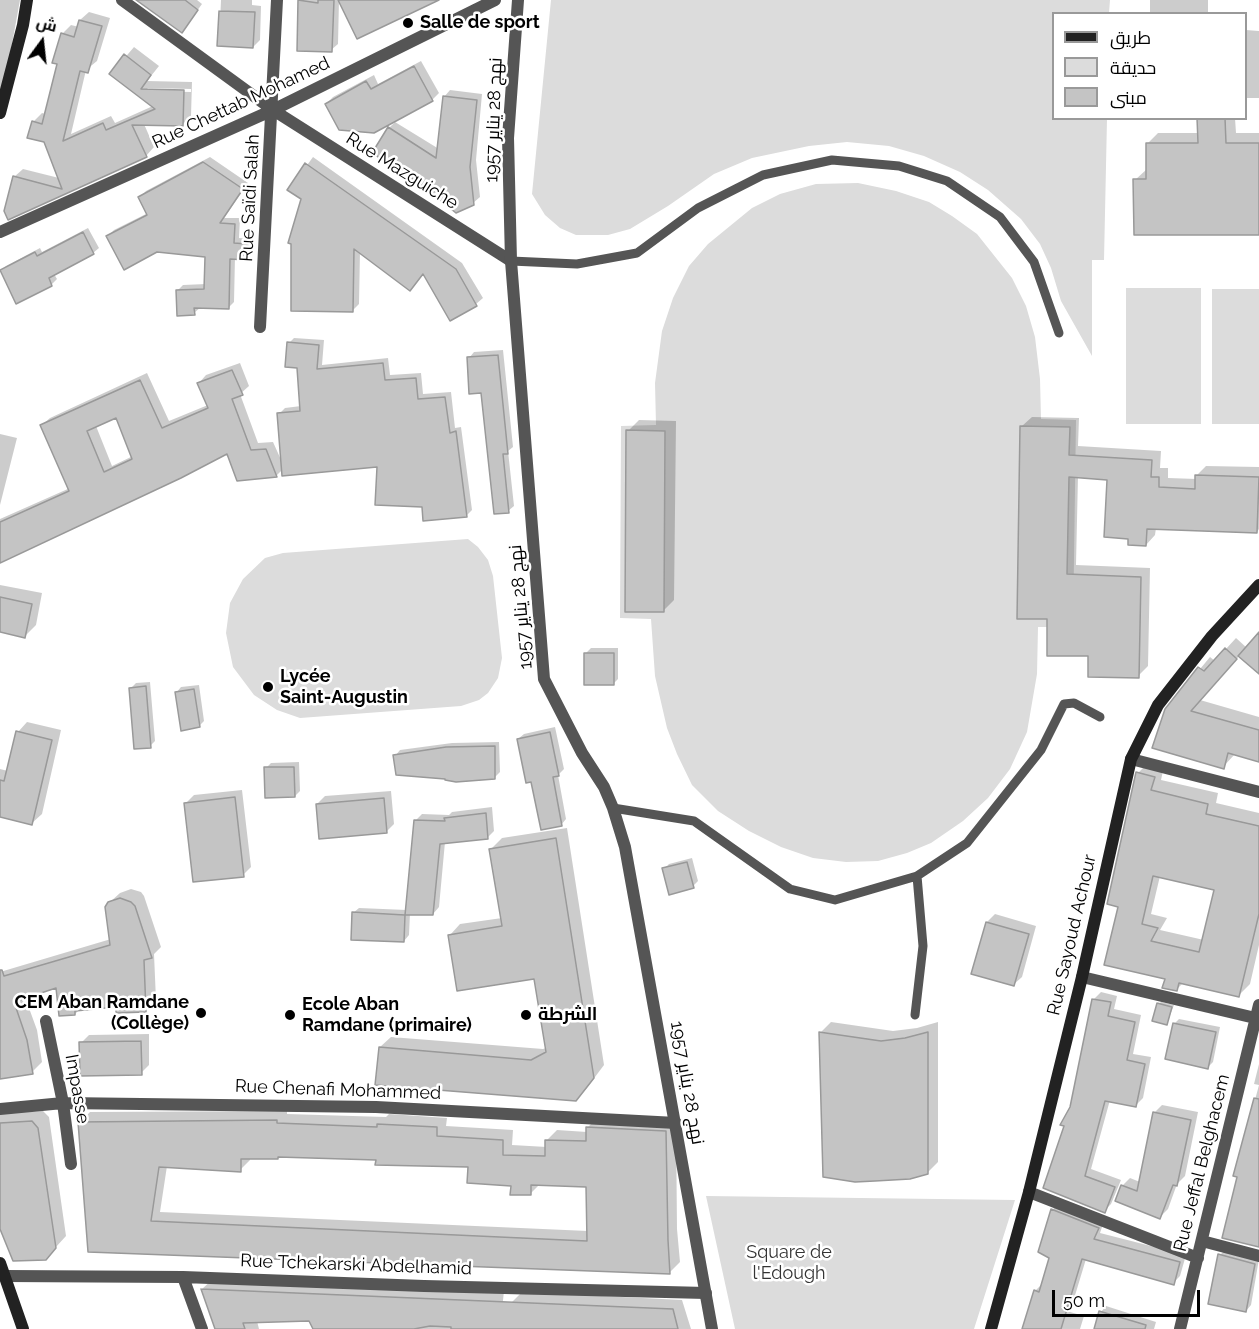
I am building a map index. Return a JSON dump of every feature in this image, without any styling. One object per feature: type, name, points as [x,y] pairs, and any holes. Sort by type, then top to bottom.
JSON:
[{"type":"main road","points":[[0,113],[27,0]]},
{"type":"main road","name":"Rue Sayoud Achour","points":[[994,1328],[1082,977],[1131,759],[1158,705],[1212,636],[1259,585]]},
{"type":"main road","points":[[0,1263],[23,1329]]},
{"type":"street","name":"Rue Mazguiche","points":[[122,0],[273,110],[511,261]]},
{"type":"street","name":"Rue Saïdi Salah","points":[[260,327],[277,0]]},
{"type":"street","name":"Rue Chettab Mohamed","points":[[0,232],[273,110],[495,0]]},
{"type":"street","name":"نهج 28 يناير 1957","points":[[518,0],[508,138],[511,261],[544,678],[582,753],[604,787],[626,847],[712,1329]]},
{"type":"street","points":[[1131,759],[1259,792]]},
{"type":"street","points":[[1082,977],[1257,1019]]},
{"type":"street","name":"Rue Jeffal Belghacem","points":[[1180,1329],[1259,1005]]},
{"type":"street","name":"Impasse","points":[[46,1021],[63,1103],[71,1164]]},
{"type":"street","name":"Rue Chenafi Mohammed","points":[[0,1109],[63,1103],[376,1107],[676,1123]]},
{"type":"street","points":[[1029,1192],[1198,1258]]},
{"type":"street","points":[[1202,1241],[1259,1256]]},
{"type":"street","name":"Rue Tchekarski Abdelhamid","points":[[5,1276],[183,1277],[424,1287],[706,1293]]},
{"type":"street","points":[[183,1277],[202,1329]]},
{"type":"lane","points":[[511,261],[577,264],[637,253],[698,208],[763,175],[832,160],[899,166],[946,181],[1000,217],[1034,262],[1059,333]]},
{"type":"lane","points":[[613,808],[694,821],[790,889],[835,900],[917,876],[967,843],[1041,750],[1064,704],[1074,703],[1100,717]]},
{"type":"lane","points":[[915,1015],[923,946],[917,876]]},
{"type":"green space","points":[[551,0],[1110,0],[1109,12],[1052,12],[1052,120],[1107,120],[1104,260],[1092,260],[1092,356],[1061,301],[1051,268],[1040,244],[1021,219],[988,190],[960,172],[924,156],[889,146],[847,142],[809,146],[752,158],[714,174],[630,229],[608,235],[576,235],[560,228],[545,215],[532,194]]},
{"type":"green space","points":[[858,183],[896,191],[929,202],[977,234],[1012,278],[1026,306],[1035,337],[1040,379],[1041,419],[1076,420],[1073,627],[1038,627],[1037,674],[1027,732],[1010,769],[988,798],[963,821],[931,843],[878,861],[846,862],[813,858],[781,847],[749,831],[718,811],[692,785],[667,728],[655,676],[651,619],[620,618],[621,426],[656,425],[655,383],[662,331],[673,298],[689,266],[708,244],[752,208],[780,194],[816,184]]},
{"type":"green space","points":[[1126,288],[1201,288],[1201,424],[1126,424]]},
{"type":"green space","points":[[1212,289],[1259,289],[1259,424],[1212,424]]},
{"type":"green space","points":[[468,539],[488,560],[493,576],[502,658],[498,678],[488,693],[479,700],[461,706],[300,718],[277,710],[254,695],[233,667],[226,633],[230,603],[243,579],[265,558],[283,553]]},
{"type":"green space","name":"Square de l'Edough","points":[[706,1196],[1015,1200],[974,1329],[735,1329]]},
{"type":"building","points":[[136,0],[185,0],[198,10],[182,33]]},
{"type":"building","points":[[298,0],[318,3],[318,0],[334,0],[332,52],[297,51]]},
{"type":"building","points":[[338,0],[439,0],[357,39]]},
{"type":"building","points":[[219,11],[255,12],[253,48],[217,46]]},
{"type":"building","points":[[79,20],[102,26],[88,73],[80,71],[63,141],[103,123],[106,130],[155,109],[109,74],[124,54],[151,75],[141,89],[184,90],[183,126],[132,125],[147,157],[8,220],[4,211],[13,176],[62,189],[44,142],[27,138],[32,121],[42,124],[57,64],[52,63],[61,33],[74,37]]},
{"type":"building","points":[[414,66],[433,101],[374,133],[339,130],[325,104],[366,81],[371,89]]},
{"type":"building","points":[[443,96],[477,100],[470,167],[474,205],[456,213],[419,183],[372,153],[388,127],[436,158]]},
{"type":"building","points":[[1197,120],[1225,120],[1226,143],[1259,143],[1259,235],[1134,235],[1133,179],[1146,179],[1146,143],[1198,143]]},
{"type":"building","points":[[203,162],[243,189],[220,223],[235,224],[234,243],[247,244],[246,260],[230,259],[229,309],[194,308],[195,315],[177,316],[176,290],[204,289],[205,257],[157,252],[124,270],[106,236],[147,215],[138,197]]},
{"type":"building","points":[[305,163],[456,269],[477,306],[450,321],[423,274],[410,291],[354,249],[353,312],[291,311],[291,244],[288,243],[301,199],[287,190]]},
{"type":"building","points":[[83,232],[94,254],[49,278],[52,286],[16,304],[0,270],[35,252],[37,256]]},
{"type":"building","points":[[287,342],[319,345],[317,369],[383,363],[385,380],[416,378],[418,399],[445,397],[450,433],[456,431],[467,517],[423,521],[422,507],[375,505],[377,467],[282,476],[277,413],[300,411],[297,368],[285,367]]},
{"type":"building","points":[[498,355],[508,454],[503,454],[509,513],[494,514],[481,393],[469,394],[467,357]]},
{"type":"building","points":[[232,370],[243,395],[232,399],[251,450],[266,449],[277,477],[237,481],[227,454],[0,563],[0,522],[69,491],[40,425],[140,380],[162,428],[208,408],[197,383]],"holes":[[[116,418],[132,459],[104,472],[87,431]]]},
{"type":"building","points":[[1020,426],[1070,427],[1069,455],[1152,460],[1151,477],[1159,477],[1159,487],[1195,489],[1195,475],[1259,477],[1257,533],[1147,529],[1146,546],[1128,545],[1128,539],[1104,537],[1107,480],[1069,477],[1067,574],[1141,577],[1139,678],[1088,677],[1088,656],[1047,656],[1047,619],[1017,619]]},
{"type":"building","points":[[626,430],[665,431],[664,612],[625,612]]},
{"type":"building","points":[[0,597],[32,604],[25,638],[0,632]]},
{"type":"building","points":[[1259,632],[1259,674],[1238,656]]},
{"type":"building","points":[[1225,648],[1237,659],[1191,711],[1259,730],[1259,762],[1228,753],[1224,769],[1152,748],[1165,709],[1198,667],[1204,671]]},
{"type":"building","points":[[584,653],[614,653],[614,685],[584,685]]},
{"type":"building","points":[[146,686],[151,748],[134,749],[129,688]]},
{"type":"building","points":[[194,689],[200,727],[181,731],[175,692]]},
{"type":"building","points":[[16,731],[52,740],[32,825],[0,817],[0,780],[4,781]]},
{"type":"building","points":[[550,732],[559,776],[553,777],[562,826],[541,830],[531,782],[526,783],[517,739]]},
{"type":"building","points":[[495,746],[495,779],[456,782],[396,775],[393,755],[446,747]]},
{"type":"building","points":[[264,767],[294,767],[295,797],[265,798]]},
{"type":"building","points":[[1136,772],[1155,777],[1151,790],[1208,804],[1206,814],[1259,826],[1259,914],[1239,997],[1179,983],[1177,991],[1162,988],[1165,979],[1104,965],[1118,907],[1107,904]],"holes":[[[1153,876],[1214,890],[1199,952],[1151,941],[1158,928],[1142,924]]]},
{"type":"building","points":[[235,797],[244,877],[193,882],[184,803]]},
{"type":"building","points":[[384,798],[387,833],[319,839],[316,804]]},
{"type":"building","points":[[486,813],[488,839],[440,844],[433,915],[405,915],[414,820],[445,821],[444,818]]},
{"type":"building","points":[[556,838],[594,1078],[576,1101],[375,1085],[379,1047],[531,1060],[546,1052],[534,979],[457,991],[448,935],[502,926],[489,849]]},
{"type":"building","points":[[687,862],[694,888],[669,895],[662,868]]},
{"type":"building","points":[[120,898],[135,906],[152,958],[144,960],[146,1012],[116,1013],[116,1007],[75,1011],[75,1015],[59,1016],[56,988],[14,1002],[27,1040],[33,1074],[0,1079],[0,970],[4,976],[110,945],[105,907],[108,902]]},
{"type":"building","points":[[352,912],[405,915],[404,942],[351,940]]},
{"type":"building","points":[[986,922],[1029,934],[1014,986],[971,974]]},
{"type":"building","points":[[1092,999],[1111,1002],[1108,1016],[1135,1022],[1127,1060],[1145,1064],[1136,1107],[1105,1101],[1085,1176],[1115,1187],[1105,1213],[1043,1188],[1064,1126],[1060,1125],[1070,1107]]},
{"type":"building","points":[[1157,1003],[1172,1007],[1167,1025],[1152,1021]]},
{"type":"building","points":[[1173,1023],[1216,1032],[1208,1069],[1165,1059]]},
{"type":"building","points":[[819,1032],[881,1041],[928,1032],[928,1174],[910,1179],[855,1182],[823,1177]]},
{"type":"building","points":[[141,1041],[142,1075],[80,1076],[79,1042]]},
{"type":"building","points":[[1254,1098],[1259,1099],[1259,1247],[1222,1238],[1237,1177],[1233,1176]]},
{"type":"building","points":[[1153,1112],[1191,1120],[1177,1186],[1173,1185],[1160,1219],[1115,1201],[1121,1185],[1137,1191]]},
{"type":"building","points":[[277,1120],[277,1123],[437,1127],[437,1136],[503,1140],[503,1155],[545,1156],[545,1140],[586,1141],[586,1127],[666,1131],[670,1274],[88,1252],[78,1122]],"holes":[[[278,1157],[376,1160],[375,1165],[468,1167],[467,1183],[511,1186],[510,1195],[531,1195],[531,1185],[586,1187],[587,1241],[151,1221],[159,1167],[241,1172],[241,1159],[278,1159]]]},
{"type":"building","points":[[32,1121],[38,1128],[56,1248],[46,1260],[13,1261],[0,1229],[0,1123]]},
{"type":"building","points":[[1051,1209],[1099,1228],[1094,1239],[1180,1262],[1174,1285],[1082,1259],[1061,1329],[1022,1329],[1034,1290],[1039,1292],[1049,1258],[1038,1252]]},
{"type":"building","points":[[1218,1254],[1255,1264],[1246,1312],[1208,1304]]},
{"type":"building","points":[[201,1289],[673,1309],[678,1329],[451,1329],[451,1327],[430,1326],[414,1329],[313,1329],[309,1321],[243,1323],[245,1329],[215,1329]]},
{"type":"building","points":[[1099,1311],[1146,1325],[1145,1329],[1094,1329]]},
{"type":"place","name":"Salle de sport","points":[[408,23]]},
{"type":"place","name":"Lycée Saint-Augustin","points":[[268,687]]},
{"type":"place","name":"CEM Aban Ramdane (Collège)","points":[[201,1013]]},
{"type":"place","name":"Ecole Aban Ramdane (primaire)","points":[[290,1015]]},
{"type":"place","name":"الشرطة","points":[[526,1015]]}]
